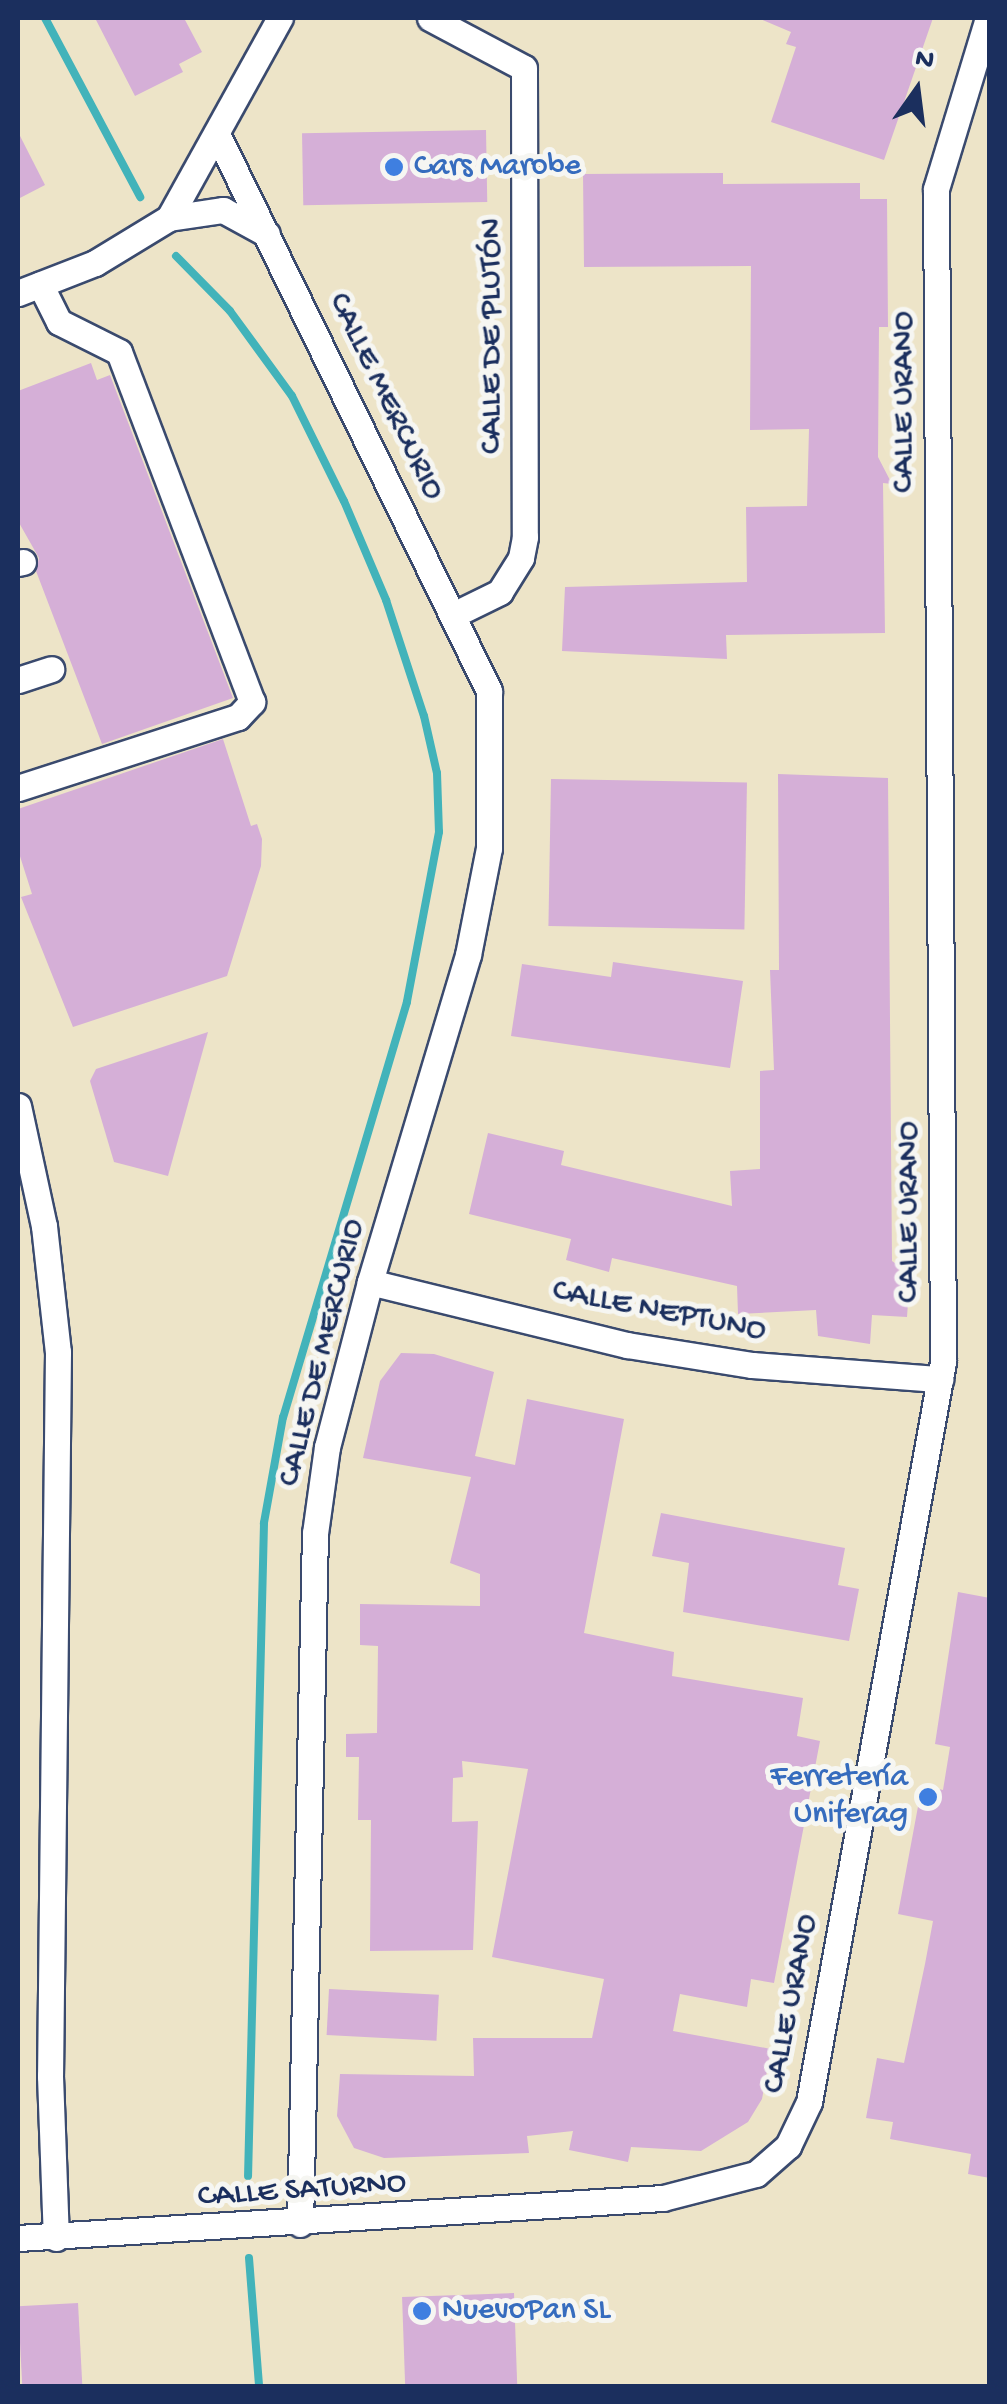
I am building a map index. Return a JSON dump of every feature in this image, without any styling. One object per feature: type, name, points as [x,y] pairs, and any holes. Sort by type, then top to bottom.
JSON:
[{"type":"street","points":[[169,218],[280,18]]},
{"type":"street","name":"CALLE DE PLUTÓN","points":[[430,18],[524,68],[525,537],[522,558],[500,592],[455,614]]},
{"type":"street","name":"CALLE URANO","points":[[551,2209],[663,2198],[756,2174],[788,2146],[809,2102],[940,1380],[936,189],[988,18]]},
{"type":"street","name":"CALLE MERCURIO","points":[[217,134],[455,614],[489,691]]},
{"type":"street","points":[[18,788],[238,717],[252,702],[118,352],[59,322],[29,289],[95,263],[169,218],[223,210],[267,234]]},
{"type":"street","points":[[18,680],[51,669]]},
{"type":"street","name":"CALLE DE MERCURIO","points":[[300,2224],[315,1533],[327,1448],[370,1282],[468,955],[489,848],[489,691]]},
{"type":"street","points":[[18,1106],[44,1226],[58,1352],[50,2076],[56,2238]]},
{"type":"street","name":"CALLE NEPTUNO","points":[[370,1282],[627,1345],[752,1366],[940,1380]]},
{"type":"street","name":"CALLE SATURNO","points":[[18,2238],[551,2209]]},
{"type":"building","points":[[95,18],[184,18],[202,52],[179,64],[183,72],[135,96]]},
{"type":"building","points":[[758,18],[933,18],[884,160],[771,122],[796,47],[786,44],[791,32]]},
{"type":"building","name":"Cars Marobe","points":[[486,130],[487,202],[303,205],[302,133]]},
{"type":"building","points":[[18,132],[45,185],[18,199]]},
{"type":"building","points":[[723,173],[723,184],[860,183],[860,199],[887,199],[888,327],[879,327],[878,457],[892,484],[883,483],[885,633],[726,635],[727,659],[562,651],[565,587],[747,582],[746,507],[807,506],[809,429],[750,430],[751,266],[584,267],[583,174]]},
{"type":"building","points":[[91,363],[97,380],[110,375],[233,698],[102,744],[36,571],[39,558],[18,521],[18,391]]},
{"type":"building","points":[[223,739],[251,826],[257,824],[262,839],[261,866],[227,976],[73,1027],[21,897],[32,894],[18,850],[18,809]]},
{"type":"building","points":[[778,774],[888,778],[892,1261],[910,1274],[907,1317],[872,1315],[870,1344],[818,1336],[816,1310],[738,1314],[737,1286],[612,1258],[609,1272],[566,1260],[571,1239],[469,1214],[488,1133],[564,1151],[561,1165],[732,1206],[730,1171],[760,1169],[760,1071],[774,1070],[770,970],[779,970]]},
{"type":"building","points":[[551,779],[747,782],[744,929],[548,926]]},
{"type":"building","points":[[613,962],[743,981],[730,1068],[511,1036],[522,964],[611,977]]},
{"type":"building","points":[[208,1032],[168,1176],[114,1162],[90,1081],[96,1069]]},
{"type":"building","points":[[401,1353],[434,1354],[494,1372],[475,1456],[515,1465],[527,1399],[624,1419],[584,1633],[674,1652],[672,1676],[803,1698],[797,1736],[820,1741],[774,1983],[751,1979],[747,2007],[680,1994],[673,2031],[771,2049],[762,2099],[748,2122],[701,2151],[631,2147],[628,2162],[569,2150],[573,2131],[527,2136],[529,2153],[384,2158],[354,2148],[337,2116],[340,2074],[474,2076],[473,2038],[592,2038],[604,1979],[492,1957],[528,1769],[462,1761],[463,1777],[453,1778],[452,1822],[478,1821],[473,1950],[370,1951],[371,1820],[358,1820],[359,1757],[346,1757],[346,1734],[377,1733],[378,1646],[360,1645],[360,1604],[480,1606],[480,1574],[450,1563],[471,1477],[363,1458],[380,1381]]},
{"type":"building","points":[[661,1513],[845,1548],[838,1585],[859,1589],[849,1641],[683,1612],[689,1563],[652,1556]]},
{"type":"building","points":[[958,1592],[990,1598],[990,2178],[968,2174],[971,2154],[890,2139],[893,2122],[866,2118],[877,2058],[904,2063],[933,1921],[898,1914],[922,1785],[943,1790],[950,1747],[935,1744]]},
{"type":"building","points":[[329,1989],[439,1995],[436,2041],[327,2035]]},
{"type":"building","points":[[514,2293],[517,2386],[405,2386],[402,2297]]},
{"type":"building","points":[[78,2303],[82,2386],[22,2386],[18,2306]]},
{"type":"waterway","points":[[45,18],[140,197]]},
{"type":"waterway","points":[[176,256],[230,311],[292,396],[344,501],[386,600],[424,716],[437,773],[439,832],[407,1002],[283,1417],[264,1523],[248,2176]]},
{"type":"waterway","points":[[249,2258],[259,2386]]},
{"type":"place","name":"Cars Marobe","points":[[394,167]]},
{"type":"place","name":"Ferretería Uniferag","points":[[928,1797]]},
{"type":"place","name":"NuevoPan SL","points":[[422,2311]]}]
